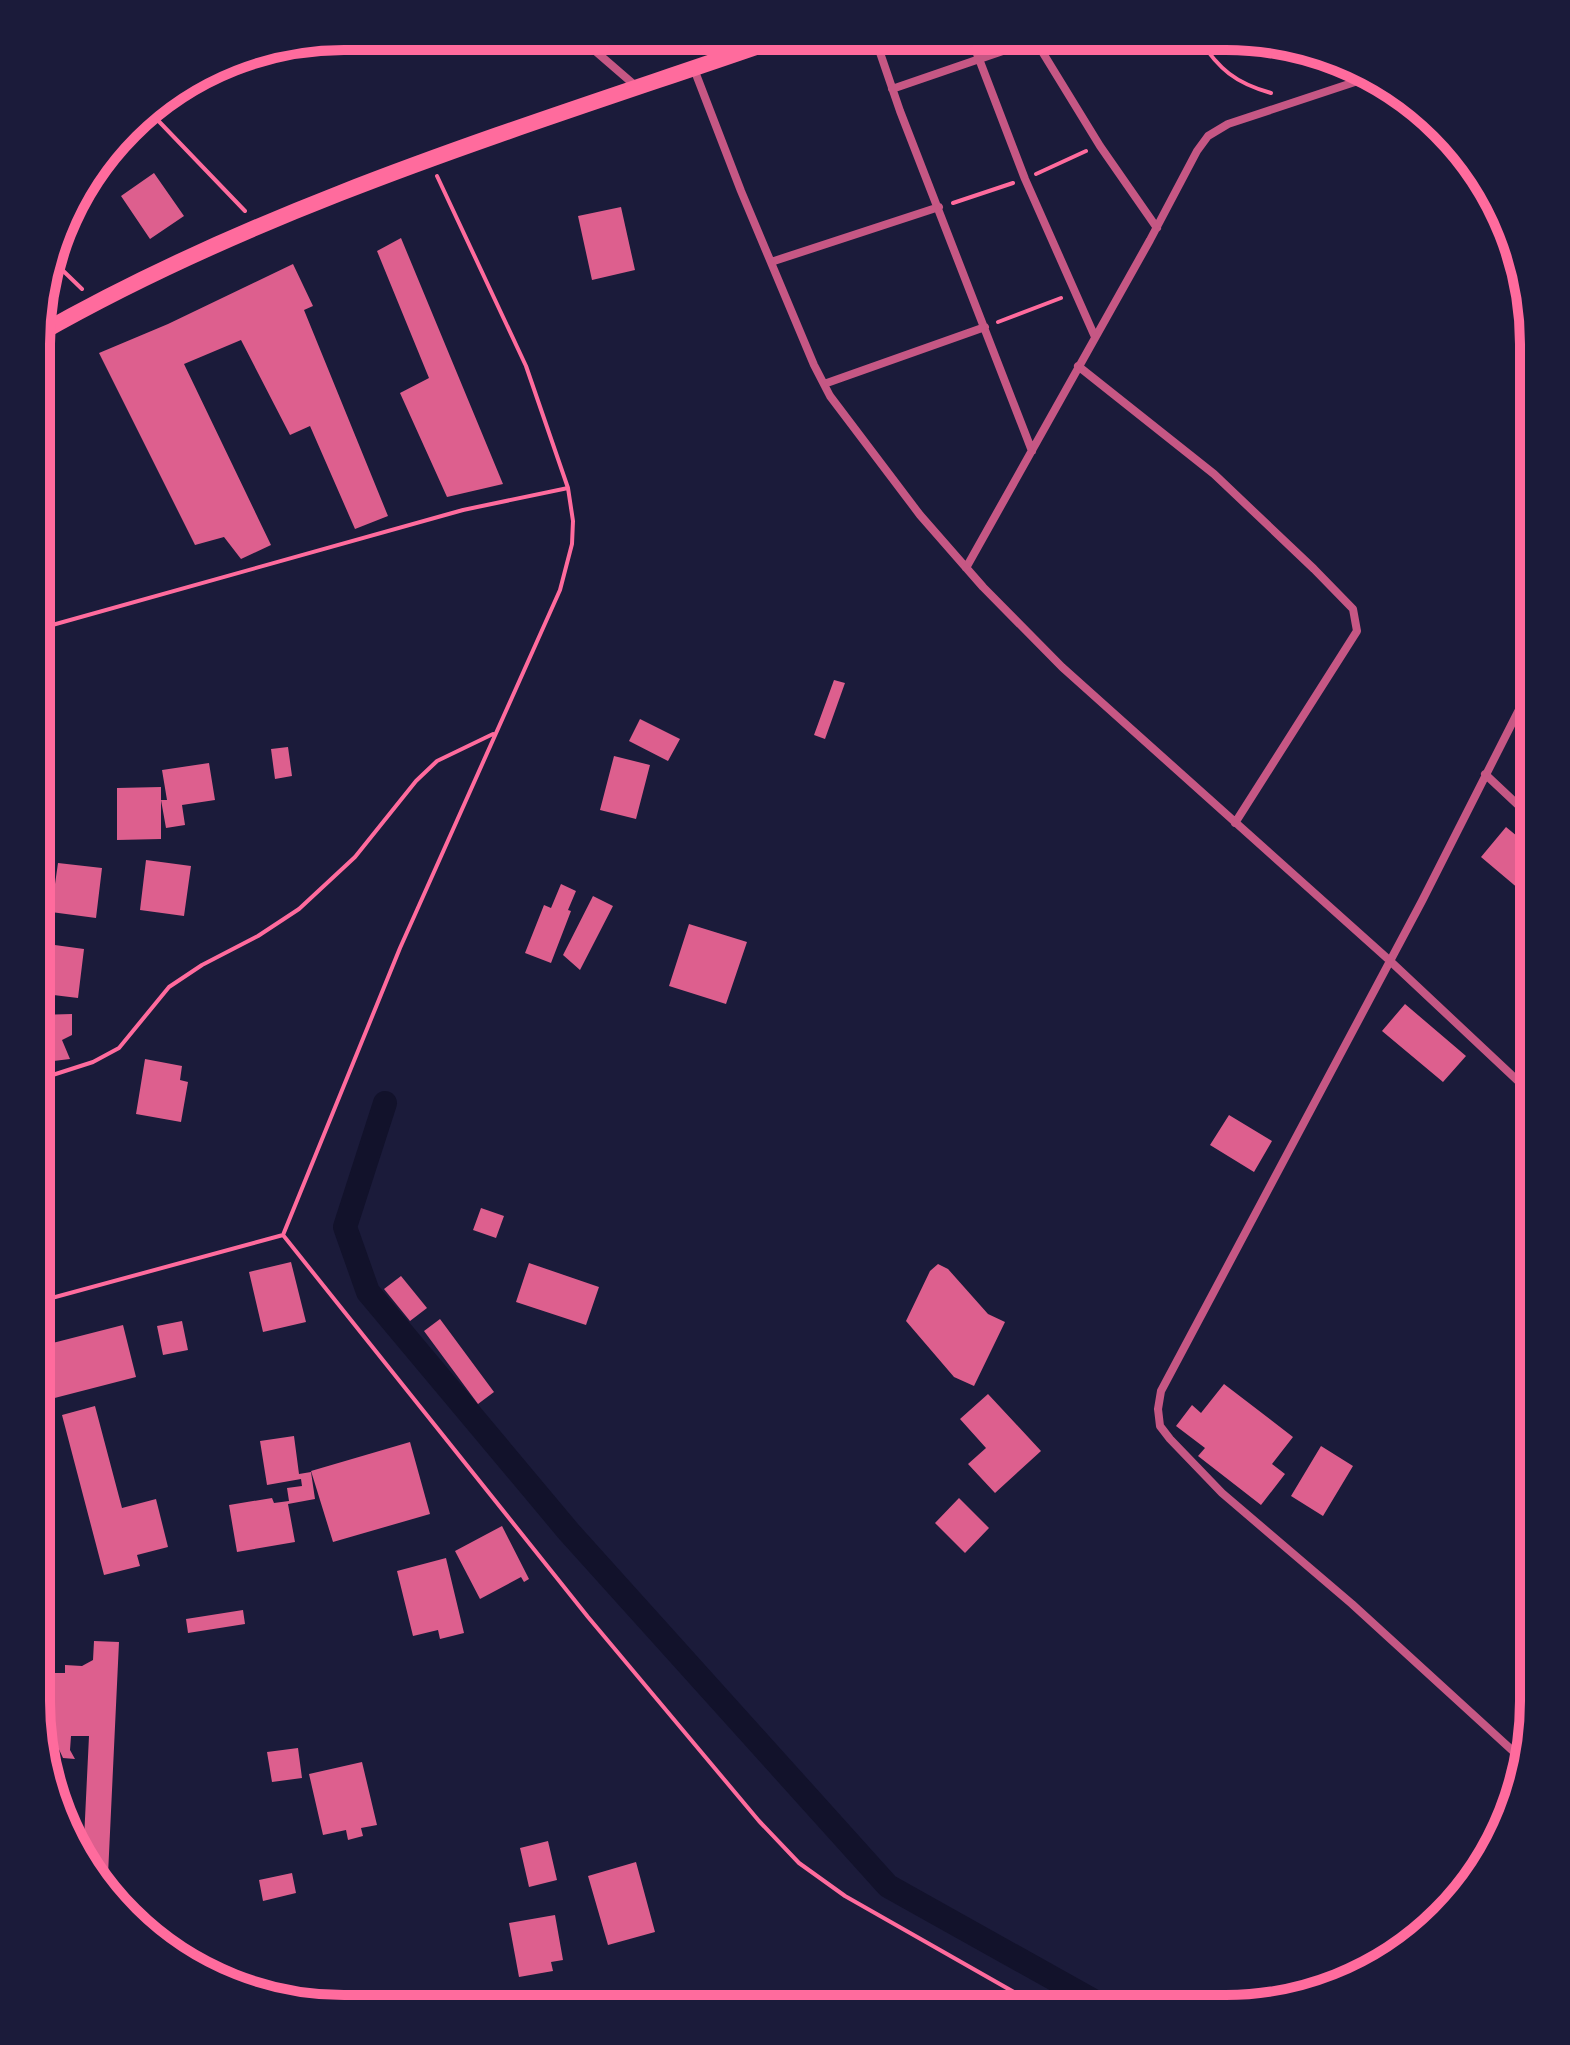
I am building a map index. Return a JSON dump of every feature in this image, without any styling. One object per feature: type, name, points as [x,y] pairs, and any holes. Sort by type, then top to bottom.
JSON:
[{"type":"main road","points":[[51,327],[95,302],[260,227],[429,159],[748,50]]},
{"type":"street","points":[[594,50],[639,88]]},
{"type":"street","points":[[879,50],[1032,451]]},
{"type":"street","points":[[975,50],[1025,179],[1095,337]]},
{"type":"street","points":[[892,89],[1006,50]]},
{"type":"street","points":[[1041,50],[1100,146],[1157,228]]},
{"type":"street","points":[[694,69],[771,262],[824,384],[888,475],[966,568],[1062,667],[1388,959],[1520,1083]]},
{"type":"street","points":[[966,568],[1208,136],[1228,124],[1358,81]]},
{"type":"street","points":[[771,262],[939,207]]},
{"type":"street","points":[[824,384],[985,327]]},
{"type":"street","points":[[1078,366],[1214,474],[1314,569],[1353,609],[1357,620],[1357,631],[1235,823]]},
{"type":"street","points":[[1515,1753],[1352,1604],[1222,1493],[1160,1426],[1158,1409],[1161,1391],[1266,1197],[1388,959],[1422,901],[1520,708]]},
{"type":"street","points":[[1485,774],[1520,807]]},
{"type":"path","points":[[1207,50],[1215,62],[1236,80],[1298,101]]},
{"type":"path","points":[[156,118],[260,227]]},
{"type":"path","points":[[283,1235],[400,948],[560,590],[572,544],[573,521],[568,488],[526,366],[429,159]]},
{"type":"path","points":[[60,268],[95,302]]},
{"type":"path","points":[[985,327],[1074,293]]},
{"type":"path","points":[[50,626],[463,510],[568,488]]},
{"type":"path","points":[[50,1076],[93,1062],[119,1048],[169,987],[299,909],[355,857],[416,781],[437,761],[495,734]]},
{"type":"path","points":[[50,1298],[283,1235]]},
{"type":"path","points":[[283,1235],[588,1617],[759,1821],[799,1863],[845,1896],[1019,1995]]},
{"type":"building","points":[[154,173],[184,216],[150,239],[121,196]]},
{"type":"building","points":[[621,207],[635,270],[592,280],[578,216]]},
{"type":"building","points":[[401,238],[503,484],[447,497],[400,393],[429,378],[377,251]]},
{"type":"building","points":[[293,264],[313,306],[304,310],[388,516],[355,529],[310,426],[290,435],[241,340],[184,364],[271,545],[241,559],[224,537],[195,545],[99,353],[168,324]]},
{"type":"building","points":[[834,680],[845,683],[825,739],[814,735]]},
{"type":"building","points":[[640,719],[680,739],[668,761],[629,741]]},
{"type":"building","points":[[288,747],[292,776],[275,779],[271,749]]},
{"type":"building","points":[[614,756],[650,765],[636,819],[600,810]]},
{"type":"building","points":[[209,763],[215,800],[182,805],[185,825],[166,828],[161,800],[167,800],[162,770]]},
{"type":"building","points":[[161,787],[161,839],[117,840],[117,788]]},
{"type":"building","points":[[1506,827],[1520,838],[1520,890],[1481,857]]},
{"type":"building","points":[[146,860],[191,866],[184,916],[140,910]]},
{"type":"building","points":[[58,863],[102,868],[96,918],[51,912]]},
{"type":"building","points":[[561,884],[576,891],[551,963],[525,953],[544,905],[551,908]]},
{"type":"building","points":[[593,896],[613,906],[580,970],[563,955]]},
{"type":"building","points":[[689,924],[747,942],[726,1004],[669,986]]},
{"type":"building","points":[[50,944],[84,949],[78,998],[50,995]]},
{"type":"building","points":[[1405,1004],[1466,1056],[1443,1082],[1382,1031]]},
{"type":"building","points":[[72,1014],[72,1035],[62,1040],[70,1059],[50,1061],[50,1015]]},
{"type":"building","points":[[145,1059],[182,1066],[180,1080],[188,1082],[181,1122],[136,1114]]},
{"type":"building","points":[[1229,1115],[1272,1141],[1254,1172],[1210,1145]]},
{"type":"building","points":[[481,1208],[504,1216],[496,1238],[473,1230]]},
{"type":"building","points":[[291,1262],[306,1322],[263,1332],[249,1272]]},
{"type":"building","points":[[529,1263],[599,1287],[586,1325],[516,1302]]},
{"type":"building","points":[[938,1264],[948,1269],[988,1314],[1005,1322],[974,1386],[954,1377],[906,1321],[930,1271]]},
{"type":"building","points":[[401,1276],[427,1308],[410,1321],[384,1289]]},
{"type":"building","points":[[440,1319],[494,1392],[478,1404],[424,1331]]},
{"type":"building","points":[[182,1321],[188,1350],[163,1355],[157,1326]]},
{"type":"building","points":[[123,1325],[136,1377],[50,1399],[50,1344]]},
{"type":"building","points":[[1224,1384],[1293,1437],[1272,1464],[1285,1474],[1261,1505],[1198,1456],[1205,1448],[1176,1426],[1192,1405],[1201,1413]]},
{"type":"building","points":[[988,1394],[1041,1451],[995,1493],[968,1464],[986,1448],[960,1419]]},
{"type":"building","points":[[95,1406],[122,1508],[156,1499],[168,1547],[137,1555],[140,1566],[104,1575],[62,1415]]},
{"type":"building","points":[[294,1436],[299,1474],[311,1472],[315,1499],[288,1504],[295,1542],[237,1552],[229,1505],[272,1498],[274,1503],[289,1501],[287,1488],[302,1486],[301,1479],[267,1485],[260,1441]]},
{"type":"building","points":[[410,1442],[430,1514],[333,1542],[311,1471]]},
{"type":"building","points":[[1321,1446],[1353,1466],[1323,1516],[1291,1496]]},
{"type":"building","points":[[959,1498],[989,1528],[965,1553],[935,1523]]},
{"type":"building","points":[[502,1526],[529,1579],[524,1582],[521,1577],[480,1599],[455,1551]]},
{"type":"building","points":[[446,1558],[464,1633],[440,1639],[438,1630],[413,1636],[397,1571]]},
{"type":"building","points":[[243,1610],[245,1624],[188,1633],[186,1619]]},
{"type":"building","points":[[94,1641],[119,1642],[108,1876],[84,1839],[89,1736],[71,1736],[70,1750],[75,1759],[63,1758],[57,1745],[54,1745],[51,1720],[50,1673],[65,1673],[65,1665],[82,1666],[93,1660]]},
{"type":"building","points":[[298,1748],[302,1778],[272,1782],[267,1752]]},
{"type":"building","points":[[362,1762],[377,1825],[361,1828],[363,1836],[348,1840],[346,1830],[323,1835],[309,1774]]},
{"type":"building","points":[[548,1841],[557,1880],[529,1887],[520,1848]]},
{"type":"building","points":[[636,1862],[655,1932],[608,1945],[588,1876]]},
{"type":"building","points":[[292,1873],[296,1893],[263,1901],[259,1880]]},
{"type":"building","points":[[555,1915],[563,1960],[551,1962],[553,1971],[519,1977],[509,1923]]},
{"type":"waterway","points":[[385,1103],[345,1227],[368,1292],[569,1532],[888,1886],[1083,1995]]}]
